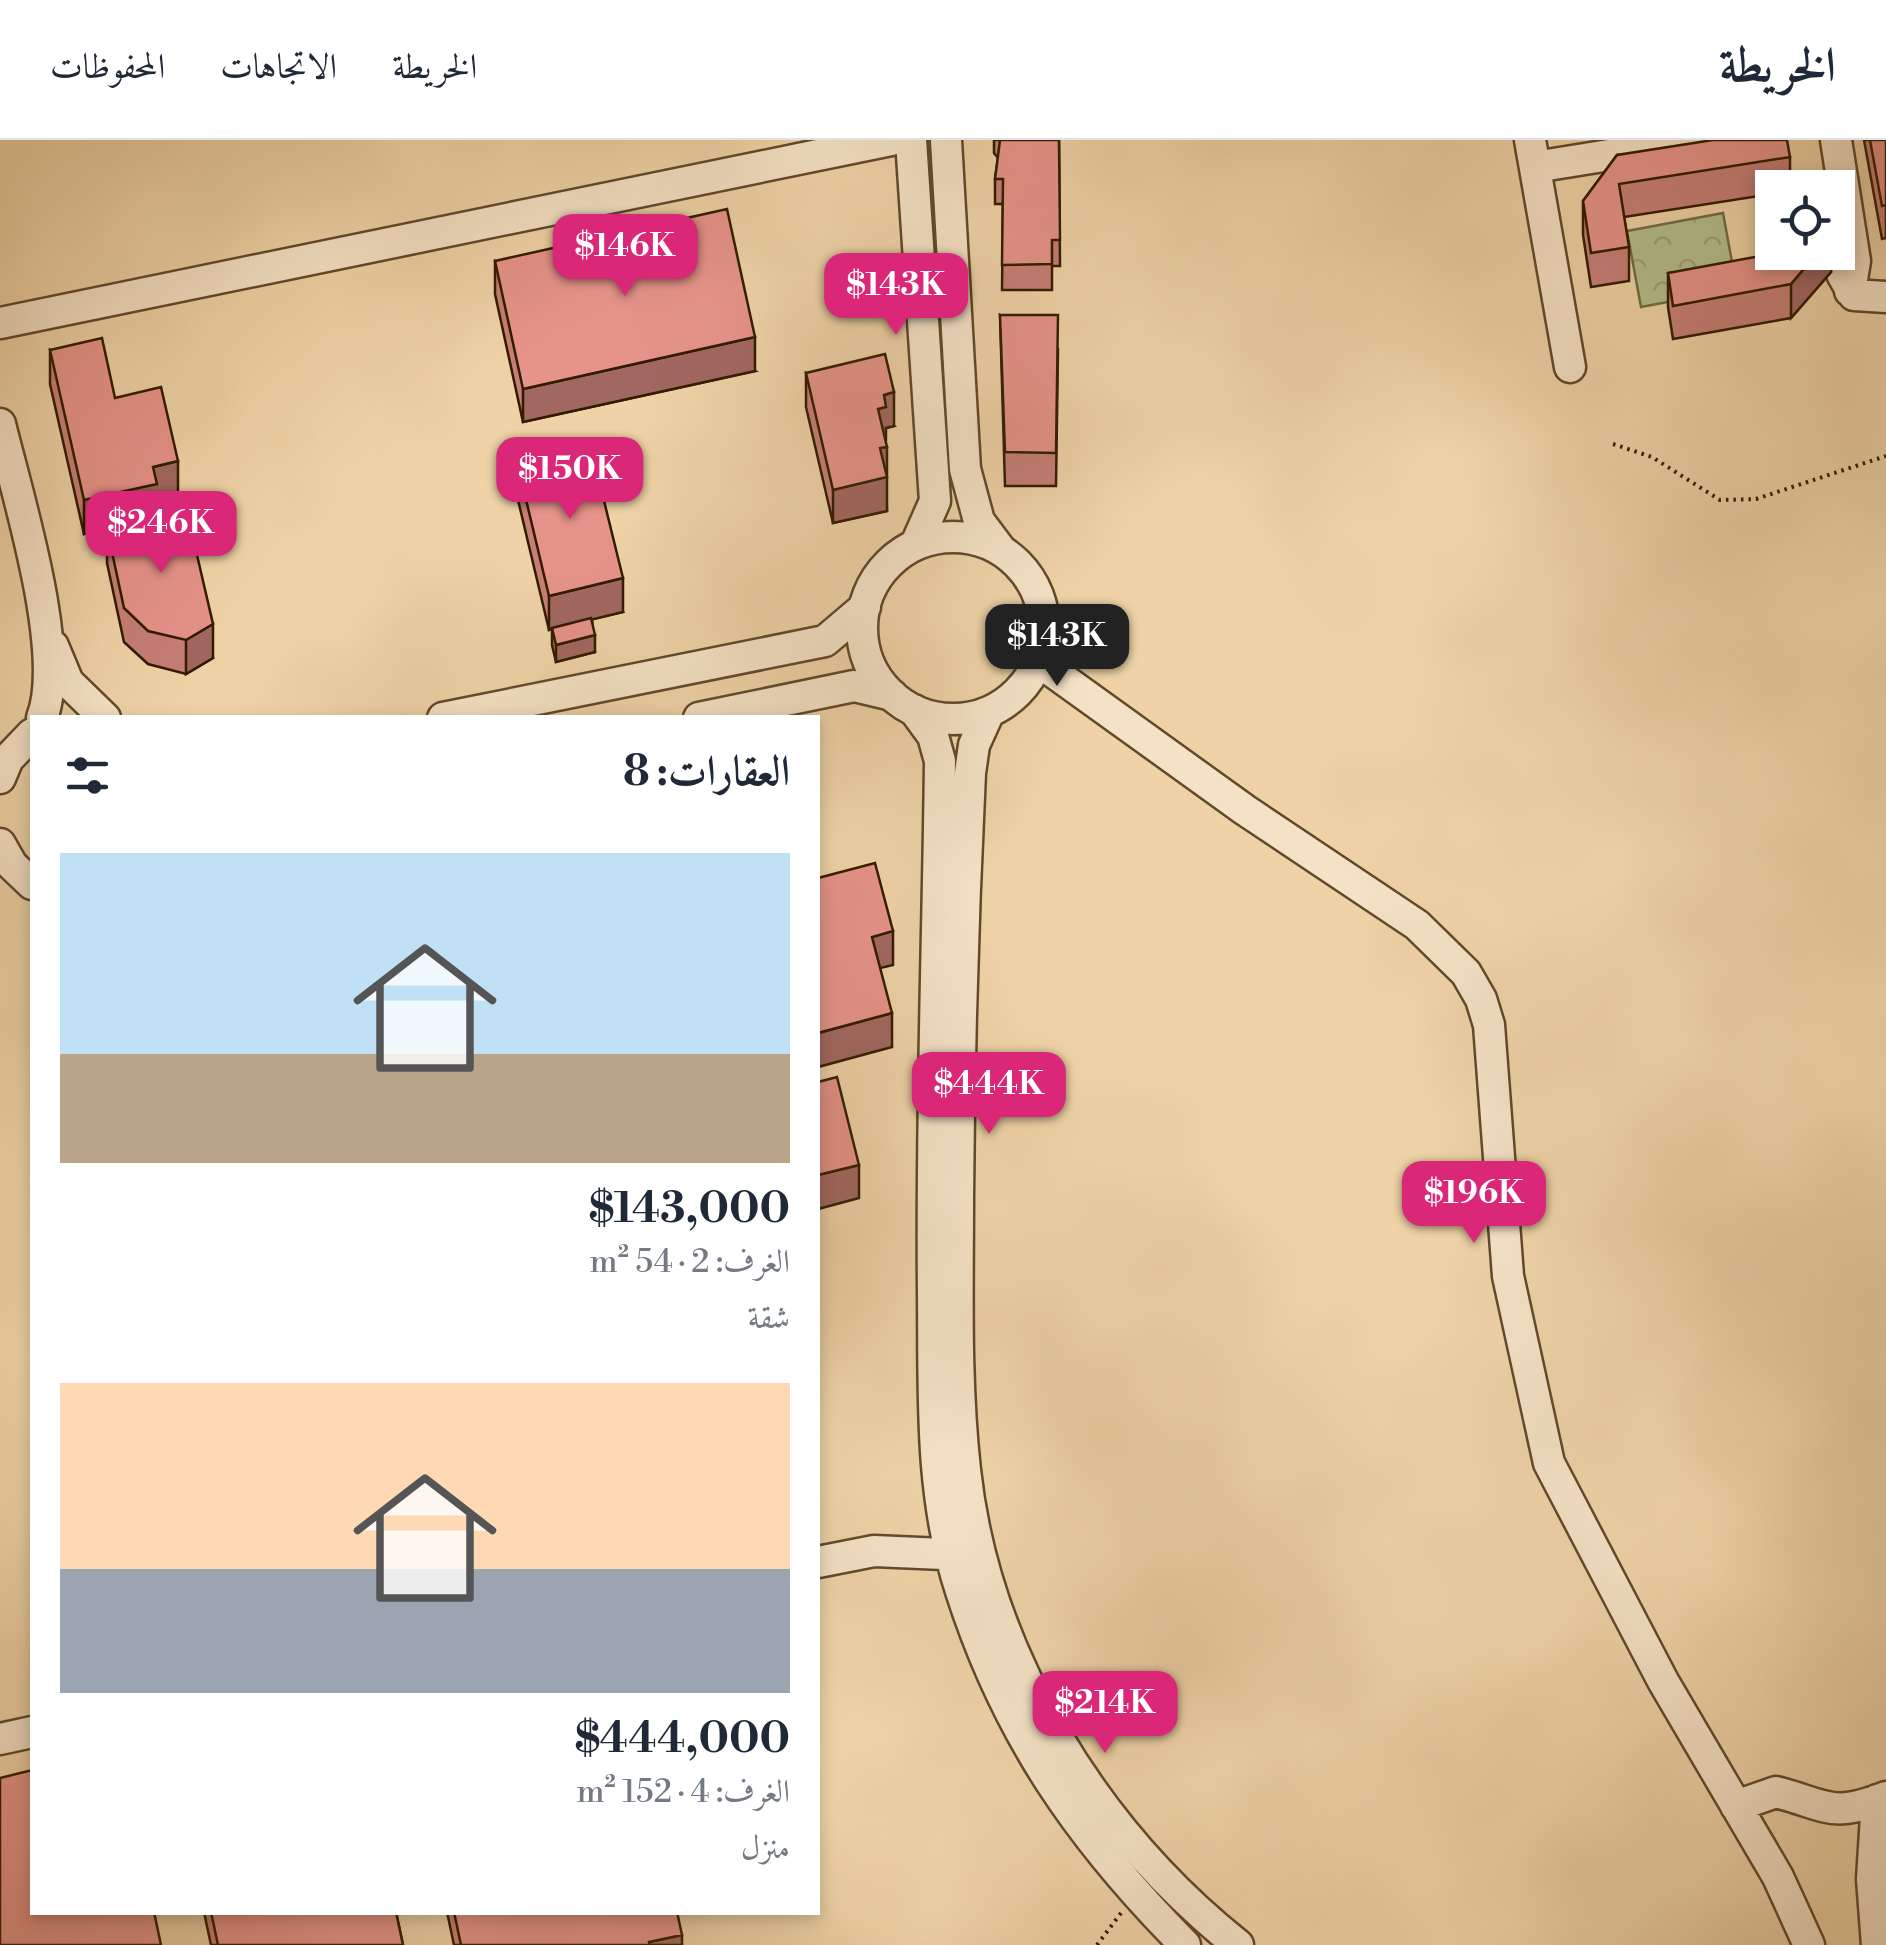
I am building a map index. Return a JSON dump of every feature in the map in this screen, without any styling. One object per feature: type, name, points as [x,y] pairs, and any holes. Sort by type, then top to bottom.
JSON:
[{"type":"street","points":[[0,323],[891,140]]},
{"type":"street","points":[[911,140],[934,487],[931,515],[916,544]]},
{"type":"street","points":[[714,715],[854,686],[938,718],[964,718],[988,712],[1010,700],[1038,661],[1044,636],[1043,610],[1035,586],[980,520],[965,469],[946,140]]},
{"type":"street","points":[[1570,367],[1532,154],[1704,140]]},
{"type":"street","points":[[1815,140],[1821,170]]},
{"type":"street","points":[[1836,140],[1855,261],[1850,291]]},
{"type":"street","points":[[1841,270],[1850,291],[1861,298],[1886,297]]},
{"type":"street","points":[[0,424],[46,629],[49,687],[39,715]]},
{"type":"street","points":[[1000,548],[958,536],[916,544],[892,560],[875,581],[865,607],[866,653],[873,674],[933,736],[940,760],[932,1198],[936,1466],[951,1552],[976,1632],[1030,1754],[1070,1816],[1136,1896],[1185,1945]]},
{"type":"street","points":[[458,715],[825,642],[865,607]]},
{"type":"street","points":[[46,629],[68,682],[102,715]]},
{"type":"street","points":[[1038,661],[1244,810],[1418,925],[1466,973],[1489,1025],[1508,1276],[1549,1464],[1608,1583],[1791,1901],[1809,1945]]},
{"type":"street","points":[[988,712],[974,745],[970,774],[958,1172],[958,1376],[965,1473],[984,1558],[1020,1659],[1082,1778],[1130,1844],[1238,1945]]},
{"type":"street","points":[[0,778],[8,759],[30,733]]},
{"type":"street","points":[[820,1562],[874,1551],[951,1552],[984,1558]]},
{"type":"street","points":[[0,1739],[30,1732]]},
{"type":"street","points":[[1736,1806],[1776,1792],[1820,1809],[1852,1808],[1881,1798],[1872,1879],[1876,1945]]},
{"type":"path","points":[[1612,444],[1652,457],[1720,500],[1756,499],[1886,456]]},
{"type":"path","points":[[1097,1945],[1136,1896]]},
{"type":"green space","points":[[1723,213],[1737,289],[1641,307],[1627,231]]},
{"type":"building","points":[[1000,140],[1059,140],[1060,240],[1052,240],[1052,264],[1002,265],[1003,179],[995,179]]},
{"type":"building","points":[[1713,140],[1787,140],[1790,157],[1619,184],[1629,247],[1591,253],[1583,201],[1617,155]]},
{"type":"building","points":[[1870,140],[1886,140],[1886,205],[1882,206]]},
{"type":"building","points":[[727,209],[755,337],[523,389],[495,261]]},
{"type":"building","points":[[1755,257],[1755,270],[1803,270],[1791,284],[1673,306],[1668,273]]},
{"type":"building","points":[[1000,315],[1058,315],[1056,453],[1005,452]]},
{"type":"building","points":[[102,338],[115,398],[161,387],[178,461],[153,467],[157,484],[84,500],[50,350]]},
{"type":"building","points":[[885,354],[894,392],[884,395],[886,407],[878,409],[887,447],[880,448],[887,477],[833,490],[806,373]]},
{"type":"building","points":[[591,448],[623,578],[549,596],[518,466]]},
{"type":"building","points":[[187,512],[213,624],[186,640],[148,631],[124,608],[107,529]]},
{"type":"building","points":[[591,618],[595,635],[556,645],[552,628]]},
{"type":"building","points":[[875,863],[893,931],[872,937],[892,1013],[820,1032],[820,877]]},
{"type":"building","points":[[837,1077],[859,1165],[820,1175],[820,1081]]},
{"type":"building","points":[[30,1770],[30,1915],[155,1915],[161,1945],[0,1945],[0,1778]]},
{"type":"building","points":[[212,1915],[397,1915],[403,1945],[218,1945]]},
{"type":"building","points":[[455,1915],[678,1915],[682,1935],[649,1942],[650,1945],[461,1945]]}]
